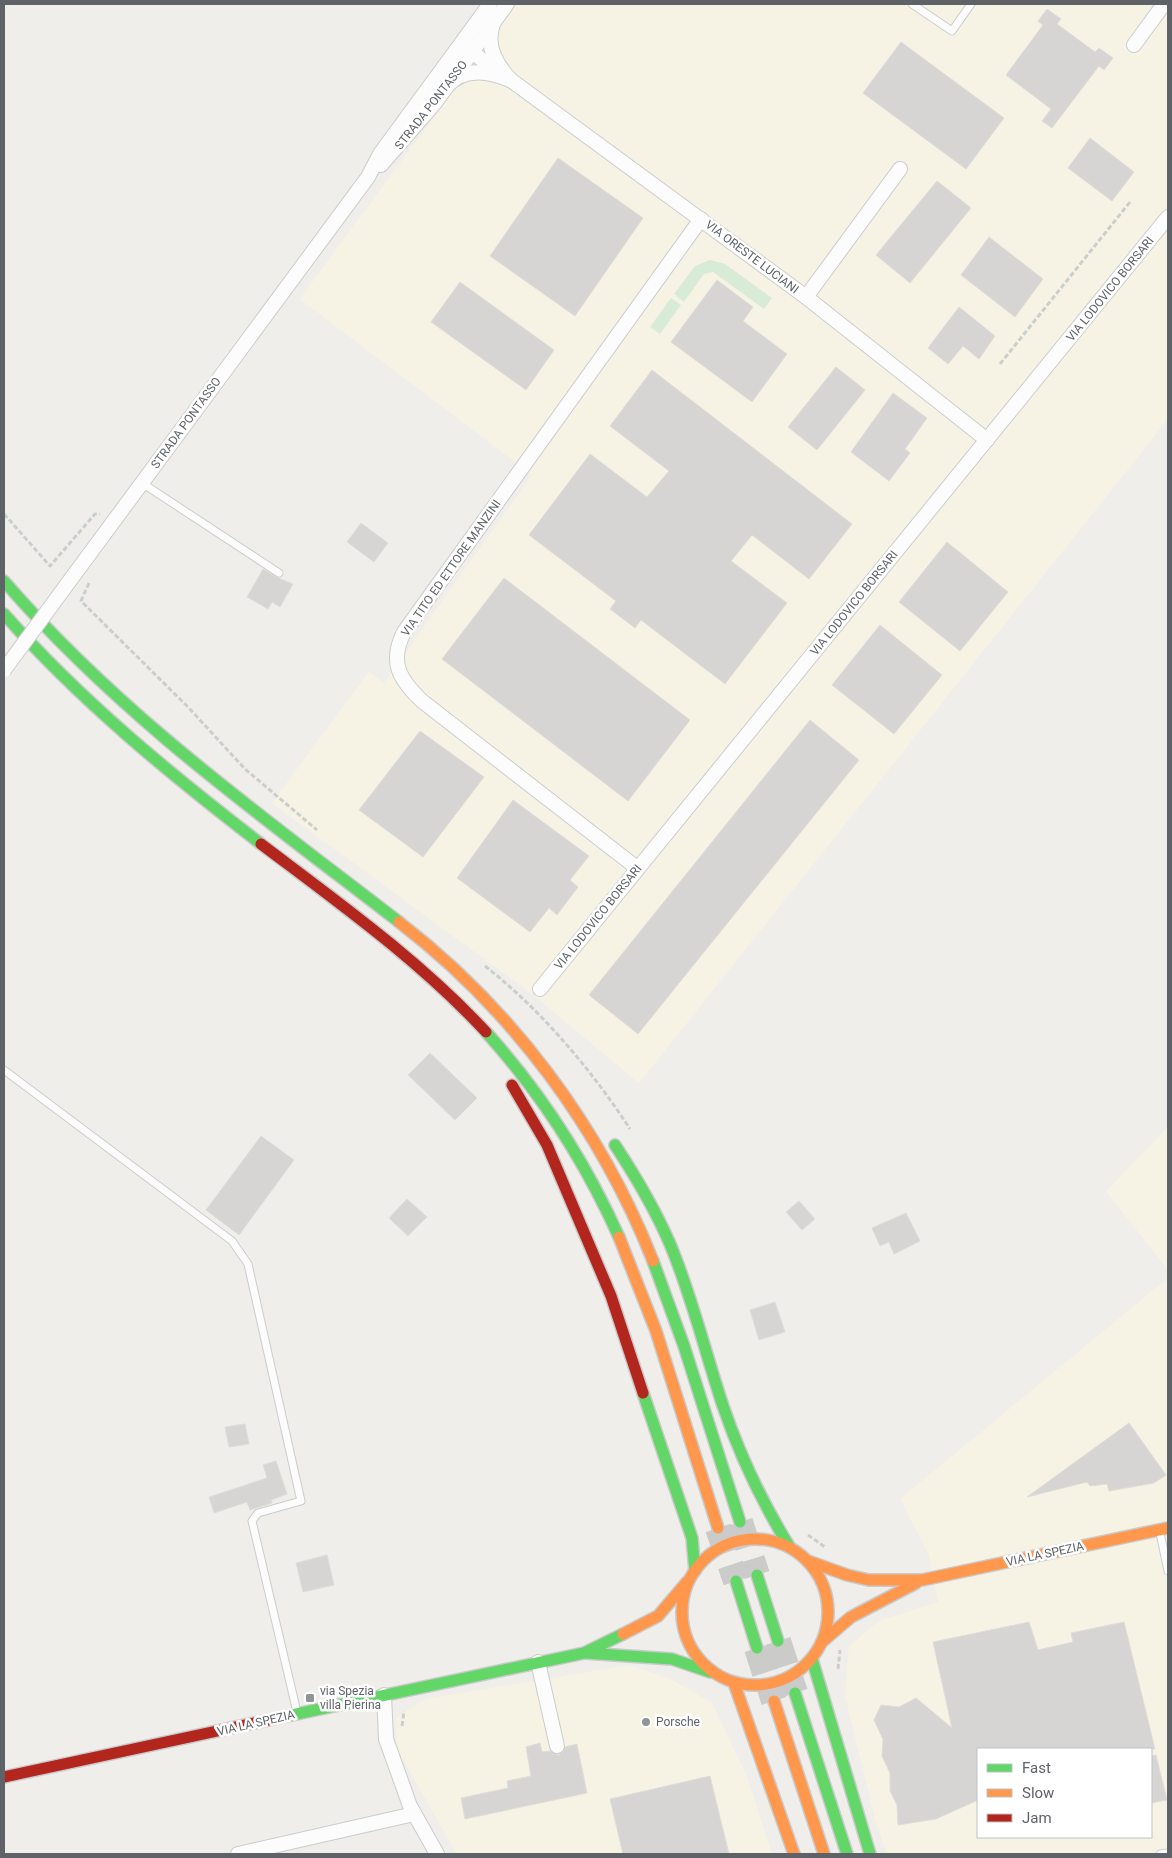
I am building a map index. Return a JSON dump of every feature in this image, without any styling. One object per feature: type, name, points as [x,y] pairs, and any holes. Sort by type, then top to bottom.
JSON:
[{"type":"main road","points":[[4,581],[70,654],[137,718],[208,776],[414,934],[499,1003],[568,1080]]},
{"type":"main road","points":[[4,614],[53,668],[114,726],[178,779],[382,937],[440,985],[491,1038],[533,1090],[569,1141],[597,1191],[621,1243],[645,1306],[718,1528]]},
{"type":"main road","points":[[456,970],[501,1016],[543,1066],[586,1126],[618,1183],[665,1293],[740,1522]]},
{"type":"main road","points":[[440,985],[505,1074],[547,1146],[611,1296],[692,1538],[695,1571]]},
{"type":"main road","points":[[611,1139],[651,1202],[676,1260],[744,1466],[768,1516],[789,1546]]},
{"type":"main road","name":"VIA LA SPEZIA","points":[[808,1561],[847,1575],[869,1580],[922,1580],[1164,1529]]},
{"type":"main road","name":"VIA LA SPEZIA","points":[[4,1777],[584,1653],[672,1659],[715,1673],[734,1683],[756,1686],[776,1682],[796,1674],[812,1660],[823,1641],[829,1620],[828,1599],[821,1578],[808,1561],[789,1546],[766,1539],[742,1539],[719,1547],[700,1562],[688,1582],[658,1616],[584,1653]]},
{"type":"main road","points":[[757,1575],[778,1641]]},
{"type":"main road","name":"VIA LA SPEZIA","points":[[823,1641],[851,1617],[922,1580]]},
{"type":"main road","points":[[736,1581],[757,1648]]},
{"type":"main road","name":"VIA LA SPEZIA","points":[[688,1582],[682,1602],[682,1623],[699,1660],[715,1673]]},
{"type":"main road","points":[[812,1660],[870,1854]]},
{"type":"main road","points":[[734,1683],[794,1854]]},
{"type":"main road","points":[[795,1693],[847,1854]]},
{"type":"main road","points":[[774,1701],[824,1854]]},
{"type":"street","name":"STRADA PONTASSO","points":[[4,670],[368,177],[380,154],[490,4]]},
{"type":"street","name":"STRADA PONTASSO","points":[[368,177],[390,156],[446,87],[498,10],[507,4]]},
{"type":"street","points":[[1134,45],[1164,4]]},
{"type":"street","name":"VIA ORESTE LUCIANI","points":[[498,10],[491,33],[492,51],[496,60],[512,81]]},
{"type":"street","name":"STRADA PONTASSO","points":[[402,123],[431,95],[472,46]]},
{"type":"street","name":"STRADA PONTASSO","points":[[472,46],[512,81]]},
{"type":"street","name":"VIA ORESTE LUCIANI","points":[[446,87],[459,76],[477,72],[487,72],[512,81],[806,297],[987,440]]},
{"type":"street","points":[[806,297],[900,169]]},
{"type":"street","name":"VIA LODOVICO BORSARI","points":[[540,989],[1168,217]]},
{"type":"street","name":"VIA TITO ED ETTORE MANZINI","points":[[637,868],[422,701],[405,684],[399,672],[396,653],[404,632],[701,219]]},
{"type":"street","points":[[538,1662],[557,1746]]},
{"type":"street","points":[[384,1695],[386,1739],[414,1814],[437,1854]]},
{"type":"street","points":[[238,1854],[414,1814]]},
{"type":"lane","points":[[912,4],[952,31],[971,4]]},
{"type":"lane","points":[[142,483],[279,572]]},
{"type":"lane","points":[[4,1070],[232,1241],[248,1264],[301,1501],[258,1513],[252,1521],[297,1713]]},
{"type":"lane","points":[[1164,1529],[1168,1571]]},
{"type":"lane","points":[[1160,1854],[1168,1853]]},
{"type":"path","points":[[1000,364],[1130,202]]},
{"type":"path","points":[[837,1674],[840,1650],[846,1644]]},
{"type":"shaded area","points":[[517,4],[1168,4],[1168,419],[639,1083],[532,994],[272,803],[369,672],[384,683],[532,475],[300,299]]},
{"type":"shaded area","points":[[1168,1127],[1168,1270],[1106,1191]]},
{"type":"shaded area","points":[[1168,1278],[1168,1854],[887,1854],[875,1819],[845,1696],[849,1646],[879,1621],[938,1602],[929,1555],[900,1499]]},
{"type":"shaded area","points":[[629,1665],[670,1679],[712,1703],[747,1777],[772,1854],[457,1854],[397,1749],[396,1718],[426,1699]]},
{"type":"green space","points":[[710,260],[725,264],[772,298],[764,309],[713,272],[704,274],[684,302],[674,294],[695,266]]},
{"type":"green space","points":[[671,298],[681,305],[660,334],[650,327]]},
{"type":"building","points":[[1047,9],[1061,19],[1057,24],[1095,52],[1099,48],[1113,58],[1104,70],[1099,66],[1052,128],[1042,121],[1051,109],[1006,75],[1043,25],[1038,21]]},
{"type":"building","points":[[901,42],[1004,118],[966,169],[863,93]]},
{"type":"building","points":[[1090,138],[1134,172],[1112,201],[1068,168]]},
{"type":"building","points":[[558,158],[643,218],[575,316],[490,256]]},
{"type":"building","points":[[937,181],[971,208],[910,283],[876,255]]},
{"type":"building","points":[[989,237],[1043,279],[1015,317],[961,275]]},
{"type":"building","points":[[717,280],[753,307],[743,321],[787,354],[752,402],[671,342]]},
{"type":"building","points":[[460,282],[554,350],[526,390],[431,322]]},
{"type":"building","points":[[959,307],[995,336],[979,359],[963,346],[948,364],[928,348]]},
{"type":"building","points":[[836,367],[865,390],[817,450],[788,427]]},
{"type":"building","points":[[652,370],[852,524],[809,579],[752,535],[731,561],[787,603],[725,684],[641,620],[635,628],[610,609],[616,601],[529,535],[590,454],[647,497],[669,471],[610,426]]},
{"type":"building","points":[[893,393],[927,418],[905,449],[910,453],[889,481],[851,452]]},
{"type":"building","points":[[361,523],[388,543],[374,562],[347,542]]},
{"type":"building","points":[[947,542],[1008,592],[960,651],[899,602]]},
{"type":"building","points":[[263,569],[293,584],[280,607],[272,602],[268,609],[247,597]]},
{"type":"building","points":[[504,578],[690,720],[628,801],[442,659]]},
{"type":"building","points":[[880,625],[942,675],[894,734],[832,685]]},
{"type":"building","points":[[810,720],[859,760],[638,1034],[589,995]]},
{"type":"building","points":[[420,731],[484,777],[423,857],[359,810]]},
{"type":"building","points":[[513,800],[589,856],[570,880],[578,887],[557,915],[549,908],[530,932],[457,878]]},
{"type":"building","points":[[430,1053],[477,1098],[455,1120],[408,1075]]},
{"type":"building","points":[[261,1136],[294,1160],[239,1235],[206,1210]]},
{"type":"building","points":[[407,1199],[427,1217],[408,1236],[389,1218]]},
{"type":"building","points":[[799,1201],[815,1219],[802,1230],[786,1212]]},
{"type":"building","points":[[906,1213],[920,1241],[894,1254],[889,1242],[880,1246],[872,1228]]},
{"type":"building","points":[[775,1302],[785,1332],[759,1340],[750,1310]]},
{"type":"building","points":[[1129,1423],[1166,1475],[1154,1483],[1109,1491],[1107,1484],[1090,1486],[1087,1482],[1027,1497]]},
{"type":"building","points":[[245,1424],[249,1444],[229,1447],[225,1427]]},
{"type":"building","points":[[276,1461],[287,1494],[271,1500],[272,1503],[250,1510],[247,1502],[214,1513],[209,1497],[267,1478],[263,1465]]},
{"type":"building","points":[[327,1555],[334,1585],[303,1592],[296,1563]]},
{"type":"building","points":[[1029,1622],[1038,1650],[1073,1642],[1071,1633],[1124,1622],[1155,1749],[977,1748],[977,1800],[936,1819],[898,1825],[897,1805],[890,1791],[890,1773],[882,1756],[883,1739],[874,1720],[881,1705],[899,1707],[916,1698],[952,1728],[933,1642]]},
{"type":"building","points":[[540,1743],[542,1752],[550,1751],[558,1755],[563,1752],[565,1747],[577,1744],[587,1793],[465,1819],[461,1798],[508,1788],[507,1781],[531,1776],[526,1747]]},
{"type":"building","points":[[1156,1755],[1167,1800],[1152,1803],[1152,1756]]},
{"type":"building","points":[[710,1776],[729,1854],[623,1854],[610,1799]]},
{"type":"tunnel","points":[[740,1522],[757,1575]]},
{"type":"tunnel","points":[[718,1528],[736,1581]]},
{"type":"tunnel","points":[[778,1641],[795,1693]]},
{"type":"tunnel","points":[[757,1648],[774,1701]]},
{"type":"traffic: fast","points":[[4,581],[95,676],[143,719],[243,802],[399,922]]},
{"type":"traffic: fast","points":[[4,614],[64,677],[127,735],[261,844]]},
{"type":"traffic: fast","points":[[486,1032],[525,1079],[560,1129],[592,1181],[619,1237]]},
{"type":"traffic: fast","points":[[615,1145],[645,1193],[670,1244],[685,1284],[723,1406],[744,1461],[789,1546]]},
{"type":"traffic: fast","points":[[653,1261],[684,1346],[740,1522]]},
{"type":"traffic: fast","points":[[643,1393],[692,1538],[695,1571]]},
{"type":"traffic: fast","points":[[757,1575],[778,1641]]},
{"type":"traffic: fast","points":[[736,1581],[757,1648]]},
{"type":"traffic: fast","points":[[273,1719],[584,1653],[623,1634]]},
{"type":"traffic: fast","points":[[585,1653],[672,1659],[710,1672]]},
{"type":"traffic: fast","points":[[812,1659],[870,1854]]},
{"type":"traffic: fast","points":[[795,1693],[847,1854]]},
{"type":"traffic: slow","points":[[399,922],[440,956],[479,993],[515,1032],[548,1074],[579,1118],[607,1164],[632,1212],[653,1261]]},
{"type":"traffic: slow","points":[[619,1237],[656,1331],[718,1528]]},
{"type":"traffic: slow","points":[[808,1561],[847,1575],[869,1580],[922,1580],[1168,1528]]},
{"type":"traffic: slow","points":[[755,1539],[783,1544],[807,1560],[823,1584],[828,1612],[823,1640],[807,1664],[783,1680],[755,1685],[727,1680],[703,1664],[687,1640],[682,1612],[687,1584],[703,1560],[727,1544],[755,1539]]},
{"type":"traffic: slow","points":[[623,1634],[658,1616],[687,1582]]},
{"type":"traffic: slow","points":[[823,1641],[851,1617],[916,1583]]},
{"type":"traffic: slow","points":[[734,1683],[794,1854]]},
{"type":"traffic: slow","points":[[774,1701],[824,1854]]},
{"type":"traffic: jam","points":[[261,844],[349,910],[406,956],[486,1032]]},
{"type":"traffic: jam","points":[[512,1085],[547,1145],[611,1296],[643,1393]]},
{"type":"traffic: jam","points":[[4,1777],[273,1719]]},
{"type":"place","name":"via Spezia villa Pierina","points":[[310,1698]]},
{"type":"place","name":"Porsche","points":[[646,1722]]}]
